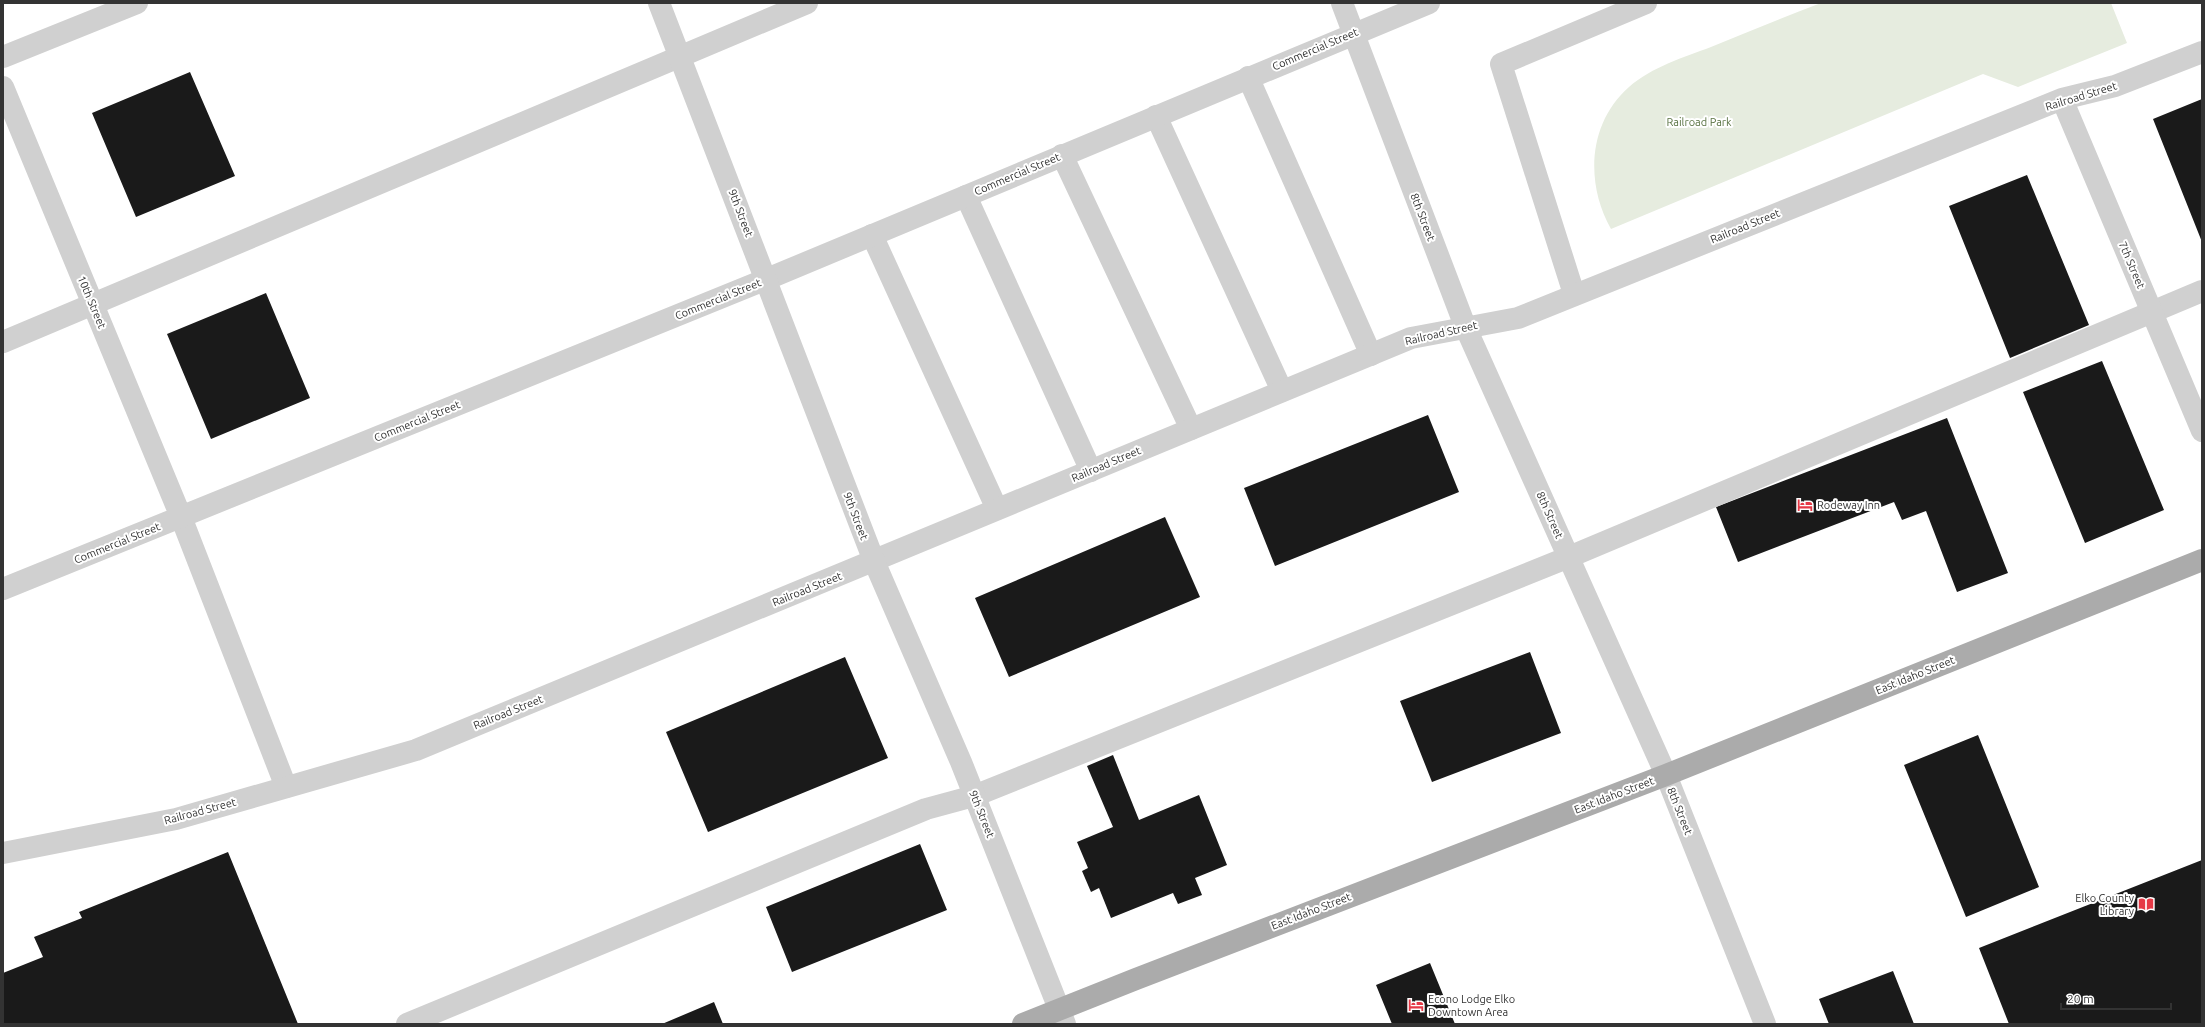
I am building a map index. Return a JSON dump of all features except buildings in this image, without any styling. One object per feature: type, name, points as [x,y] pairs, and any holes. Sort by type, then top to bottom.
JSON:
[{"type":"main road","name":"East Idaho Street","points":[[1023,1024],[1062,1016],[2202,560]]},
{"type":"street","points":[[3,57],[137,3]]},
{"type":"street","name":"9th Street","points":[[659,3],[874,561],[974,796],[1062,1016]]},
{"type":"street","points":[[3,342],[807,3]]},
{"type":"street","name":"8th Street","points":[[1342,3],[1465,326],[1666,775],[1764,1024]]},
{"type":"street","name":"Commercial Street","points":[[3,589],[766,279],[1248,77],[1429,3]]},
{"type":"street","points":[[1574,294],[1501,64],[1646,3]]},
{"type":"street","name":"Railroad Street","points":[[3,853],[176,819],[416,750],[1411,338],[1465,326],[1518,318],[1574,294],[2062,99],[2115,86],[2202,52]]},
{"type":"street","points":[[1248,77],[1371,355]]},
{"type":"street","name":"10th Street","points":[[3,87],[181,517],[286,787]]},
{"type":"street","name":"7th Street","points":[[2062,99],[2202,431]]},
{"type":"street","points":[[1156,116],[1282,392]]},
{"type":"street","points":[[1062,155],[1191,429]]},
{"type":"street","points":[[966,196],[1091,471]]},
{"type":"street","points":[[872,235],[997,510]]},
{"type":"street","points":[[407,1024],[926,809],[974,796],[1568,557],[2151,311],[2202,291]]},
{"type":"green space","name":"Railroad Park","points":[[1821,3],[2111,3],[2127,43],[2018,87],[1983,74],[1611,229],[1597,192],[1594,173],[1598,136],[1605,118],[1615,102],[1629,87],[1658,68]]},
{"type":"place","name":"Rodeway Inn","points":[[1805,505]]},
{"type":"place","name":"Elko County Library","points":[[2146,904]]},
{"type":"place","name":"Econo Lodge Elko Downtown Area","points":[[1416,1005]]}]
